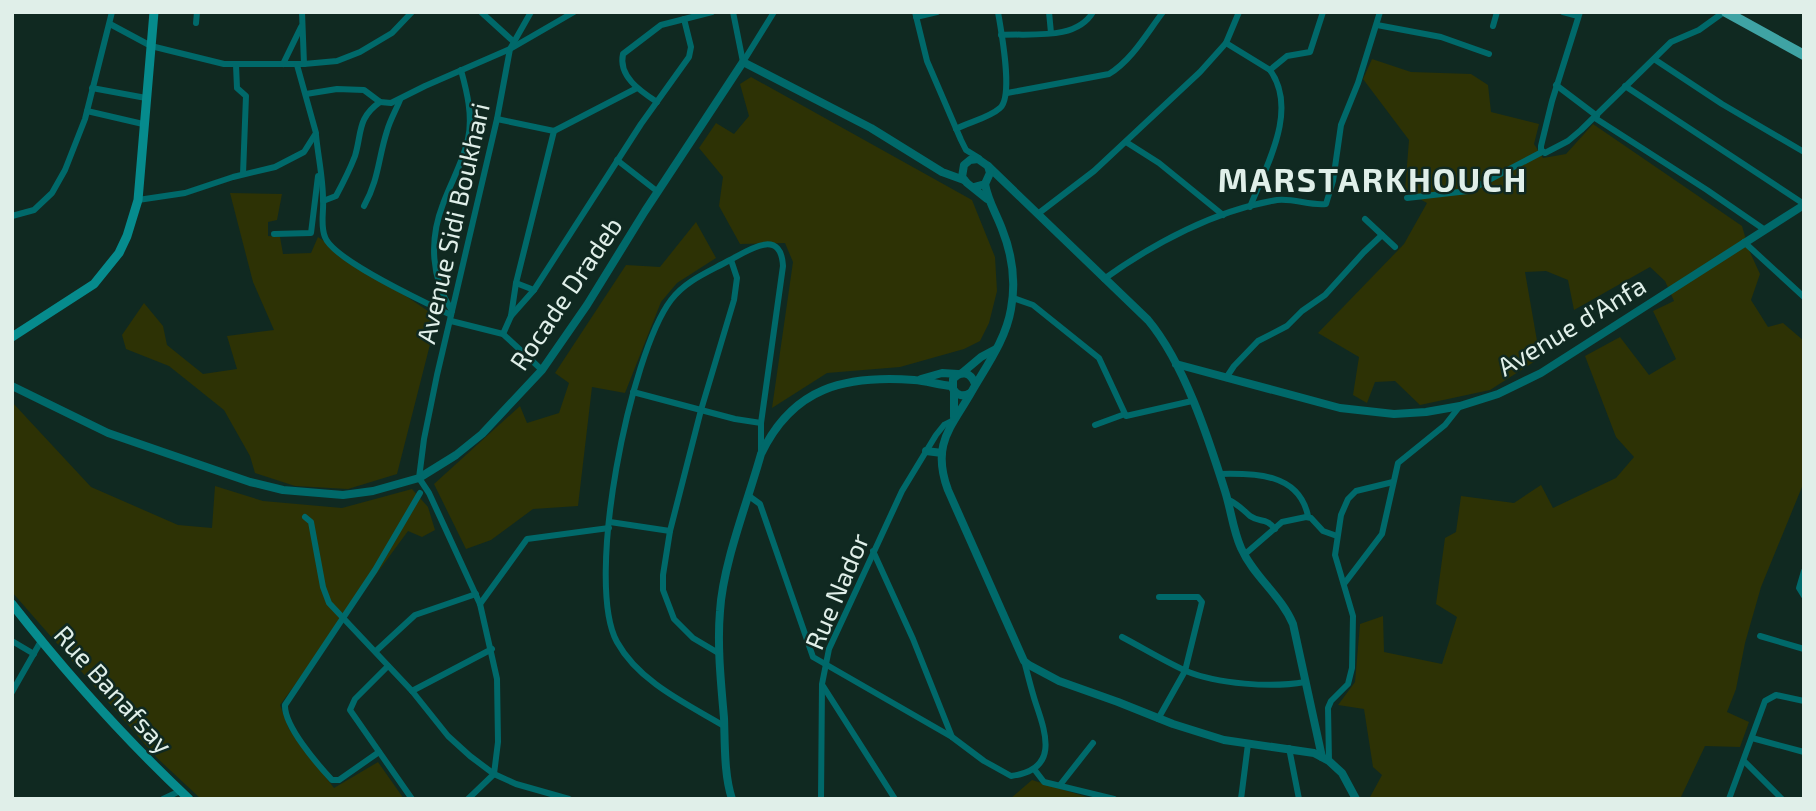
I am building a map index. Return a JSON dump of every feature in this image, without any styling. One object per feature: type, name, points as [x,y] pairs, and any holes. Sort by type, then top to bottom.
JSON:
[{"type":"main road","points":[[13,335],[100,277],[119,253],[138,200],[153,12]]},
{"type":"main road","points":[[1725,12],[1804,55]]},
{"type":"main road","name":"Rue Banafsay","points":[[12,604],[41,641],[143,755],[189,799]]},
{"type":"street","points":[[12,216],[34,209],[52,193],[74,151],[112,12]]},
{"type":"street","points":[[195,23],[197,12]]},
{"type":"street","points":[[302,12],[301,64],[316,133],[324,235],[335,250],[416,299],[451,316],[503,334],[542,370]]},
{"type":"street","points":[[110,24],[151,46],[236,65],[301,64],[337,61],[360,52],[392,33],[411,12]]},
{"type":"street","points":[[481,12],[514,42]]},
{"type":"street","name":"Avenue Sidi Boukhari","points":[[419,478],[424,439],[497,119],[510,49],[531,12]]},
{"type":"street","points":[[306,94],[337,89],[364,90],[380,102],[391,103],[510,49],[574,12]]},
{"type":"street","points":[[657,102],[637,88],[623,65],[623,53],[659,26],[712,12]]},
{"type":"street","points":[[733,12],[743,62],[871,128],[950,175],[964,180],[988,199]]},
{"type":"street","name":"Rocade Dradeb","points":[[12,386],[108,433],[250,482],[283,490],[343,495],[373,491],[419,478],[456,455],[482,433],[542,370],[587,305],[774,12]]},
{"type":"street","points":[[937,12],[915,14],[927,61],[967,150],[1039,213],[1148,320],[1162,338],[1176,364],[1219,474],[1244,555],[1292,619],[1305,682],[1326,759]]},
{"type":"street","points":[[956,129],[998,110],[1007,93],[998,12]]},
{"type":"street","points":[[1049,12],[1051,33]]},
{"type":"street","points":[[1001,35],[1051,33],[1080,27],[1093,12]]},
{"type":"street","points":[[1007,93],[1109,74],[1132,54],[1163,12]]},
{"type":"street","points":[[1039,213],[1062,198],[1126,142],[1200,72],[1226,43],[1239,12]]},
{"type":"street","points":[[1270,70],[1287,56],[1310,52],[1323,12]]},
{"type":"street","points":[[1104,279],[1149,250],[1223,215],[1283,200],[1321,204],[1328,202],[1341,125],[1380,12]]},
{"type":"street","points":[[1493,26],[1497,12]]},
{"type":"street","points":[[1542,152],[1541,146],[1556,85],[1579,14],[1563,12]]},
{"type":"street","points":[[1407,198],[1468,191],[1542,152],[1548,153],[1568,141],[1596,117],[1671,42],[1699,30],[1725,12]]},
{"type":"street","points":[[511,316],[534,290],[617,160],[690,54],[684,19]]},
{"type":"street","points":[[284,64],[301,25]]},
{"type":"street","points":[[1377,25],[1441,37],[1489,54]]},
{"type":"street","points":[[1226,43],[1270,70],[1281,94],[1282,119],[1250,207]]},
{"type":"street","points":[[1654,59],[1722,104],[1804,152]]},
{"type":"street","points":[[236,65],[237,88],[246,96],[243,174]]},
{"type":"street","points":[[451,316],[438,283],[433,248],[443,202],[459,167],[468,137],[470,111],[461,70]]},
{"type":"street","points":[[1556,85],[1596,117],[1765,230]]},
{"type":"street","points":[[1625,86],[1804,204]]},
{"type":"street","points":[[497,119],[554,131],[637,88]]},
{"type":"street","points":[[92,89],[146,98]]},
{"type":"street","points":[[364,206],[372,193],[387,128],[401,99]]},
{"type":"street","points":[[323,201],[336,196],[356,152],[361,125],[373,106],[380,102]]},
{"type":"street","points":[[87,111],[144,124]]},
{"type":"street","points":[[503,334],[511,316],[516,283],[554,131]]},
{"type":"street","points":[[138,200],[185,193],[243,174],[275,167],[304,152],[316,133]]},
{"type":"street","points":[[1126,142],[1169,170],[1223,215]]},
{"type":"street","points":[[964,180],[967,150]]},
{"type":"street","points":[[749,496],[760,505],[813,657],[952,737],[1009,776],[1034,769],[1045,756],[1047,742],[1024,660],[948,490],[942,453],[944,438],[953,419],[987,367],[1009,319],[1013,298],[1011,261],[1002,228],[988,199],[986,182],[990,173],[985,163],[974,159],[950,175]]},
{"type":"street","points":[[617,160],[658,192]]},
{"type":"street","points":[[274,234],[311,233],[319,164]]},
{"type":"street","points":[[974,187],[986,182],[1005,183]]},
{"type":"street","name":"Avenue d'Anfa","points":[[1176,364],[1340,408],[1415,414],[1460,406],[1498,394],[1541,373],[1804,204]]},
{"type":"street","points":[[1365,219],[1395,247]]},
{"type":"street","points":[[1226,378],[1258,341],[1283,328],[1325,295],[1361,254],[1382,235]]},
{"type":"street","points":[[1744,242],[1804,296]]},
{"type":"street","points":[[724,726],[644,675],[629,660],[617,642],[606,606],[610,525],[618,452],[633,392],[651,338],[670,300],[689,283],[750,248],[762,244],[774,247],[783,258],[761,423],[761,454]]},
{"type":"street","points":[[720,654],[678,625],[663,590],[663,575],[670,531],[701,410],[734,300],[737,278],[731,260]]},
{"type":"street","points":[[516,283],[534,290]]},
{"type":"street","points":[[1013,298],[1033,305],[1099,358],[1125,414]]},
{"type":"street","points":[[953,419],[953,379],[996,349]]},
{"type":"street","points":[[918,380],[942,373],[960,373],[969,374],[975,384]]},
{"type":"street","points":[[732,799],[720,654],[722,597],[761,454],[781,419],[796,405],[822,390],[850,382],[879,379],[918,380],[953,389],[960,396],[970,393]]},
{"type":"street","points":[[633,392],[761,423]]},
{"type":"street","points":[[1095,425],[1125,414],[1133,415],[1192,401]]},
{"type":"street","points":[[1344,584],[1382,534],[1392,482],[1400,460],[1442,428],[1460,406]]},
{"type":"street","name":"Rue Nador","points":[[821,799],[822,684],[829,649],[902,491],[944,425],[953,419]]},
{"type":"street","points":[[926,451],[942,453]]},
{"type":"street","points":[[1219,474],[1251,473],[1282,481],[1301,498],[1308,516],[1323,531],[1337,536]]},
{"type":"street","points":[[419,478],[480,604],[497,679],[498,753],[494,774],[468,799]]},
{"type":"street","points":[[1326,759],[1328,708],[1331,701],[1348,684],[1352,668],[1354,620],[1335,559],[1341,515],[1351,495],[1360,489],[1392,482]]},
{"type":"street","points":[[379,752],[344,776],[332,780],[310,753],[285,712],[287,700],[375,570],[420,493]]},
{"type":"street","points":[[1227,499],[1241,506],[1252,517],[1268,521],[1275,529]]},
{"type":"street","points":[[1244,555],[1282,522],[1308,516]]},
{"type":"street","points":[[305,517],[311,522],[323,587],[329,603],[412,691],[448,736],[494,774],[532,789],[569,799]]},
{"type":"street","points":[[480,604],[527,539],[610,525],[670,531]]},
{"type":"street","points":[[873,551],[913,639],[952,737]]},
{"type":"street","points":[[1804,571],[1799,588],[1804,596]]},
{"type":"street","points":[[376,651],[415,615],[476,594]]},
{"type":"street","points":[[1158,719],[1185,671],[1202,601],[1198,597],[1159,597]]},
{"type":"street","points":[[1122,636],[1185,671],[1199,675],[1260,685],[1279,686],[1305,682]]},
{"type":"street","points":[[1760,636],[1804,649]]},
{"type":"street","points":[[12,641],[34,654]]},
{"type":"street","points":[[12,692],[41,641]]},
{"type":"street","points":[[412,691],[492,649]]},
{"type":"street","points":[[1024,660],[1046,675],[1158,719],[1224,740],[1314,753],[1326,759],[1347,779],[1356,799]]},
{"type":"street","points":[[388,666],[355,699],[350,708],[412,799]]},
{"type":"street","points":[[822,684],[895,799]]},
{"type":"street","points":[[1729,799],[1763,705],[1768,698],[1776,695],[1804,701]]},
{"type":"street","points":[[1752,738],[1804,752]]},
{"type":"street","points":[[1059,785],[1093,743]]},
{"type":"street","points":[[1241,799],[1248,744]]},
{"type":"street","points":[[1289,748],[1299,799]]},
{"type":"street","points":[[1744,761],[1782,799]]},
{"type":"street","points":[[1034,769],[1041,780],[1114,799]]},
{"type":"street","points":[[163,799],[180,791]]},
{"type":"green space","points":[[1372,59],[1411,72],[1471,74],[1488,85],[1491,112],[1539,124],[1534,144],[1543,158],[1566,154],[1593,124],[1742,226],[1760,274],[1751,300],[1768,327],[1783,323],[1804,341],[1804,482],[1761,587],[1745,643],[1736,689],[1727,712],[1749,722],[1740,747],[1705,746],[1680,799],[1369,799],[1382,775],[1373,767],[1364,709],[1338,705],[1355,682],[1360,624],[1383,616],[1384,652],[1442,664],[1457,617],[1436,604],[1445,538],[1456,532],[1461,496],[1514,503],[1541,485],[1553,508],[1616,478],[1634,457],[1616,437],[1585,356],[1620,337],[1649,375],[1676,359],[1653,311],[1674,301],[1665,281],[1650,267],[1574,310],[1568,280],[1546,271],[1525,272],[1540,358],[1490,390],[1420,405],[1395,381],[1375,382],[1367,403],[1353,395],[1359,357],[1318,333],[1404,244],[1427,203],[1405,191],[1409,140],[1363,79]]},
{"type":"green space","points":[[751,77],[972,200],[995,257],[997,291],[989,323],[980,341],[964,349],[900,367],[827,373],[772,408],[793,262],[785,243],[740,244],[719,206],[723,177],[699,148],[716,123],[734,134],[749,116],[740,84]]},
{"type":"green space","points":[[230,193],[282,194],[277,220],[268,222],[268,236],[280,237],[283,254],[311,253],[318,237],[437,317],[397,474],[348,489],[295,486],[255,473],[250,456],[224,410],[169,366],[126,349],[122,335],[144,303],[163,326],[167,345],[203,374],[237,369],[227,336],[274,330],[253,282]]},
{"type":"green space","points":[[696,222],[716,258],[677,283],[661,302],[625,393],[592,387],[578,506],[533,509],[491,540],[466,549],[434,484],[520,406],[527,423],[559,413],[569,383],[555,373],[626,265],[660,267]]},
{"type":"green space","points":[[12,402],[91,487],[178,525],[212,528],[215,486],[263,501],[342,508],[412,489],[428,507],[435,530],[422,537],[408,531],[280,705],[289,729],[334,788],[378,762],[404,799],[201,799],[157,758],[12,592]]},
{"type":"green space","points":[[1032,780],[1093,799],[1010,799]]},
{"type":"district","name":"MARSTARKHOUCH","points":[[1373,179]]}]
